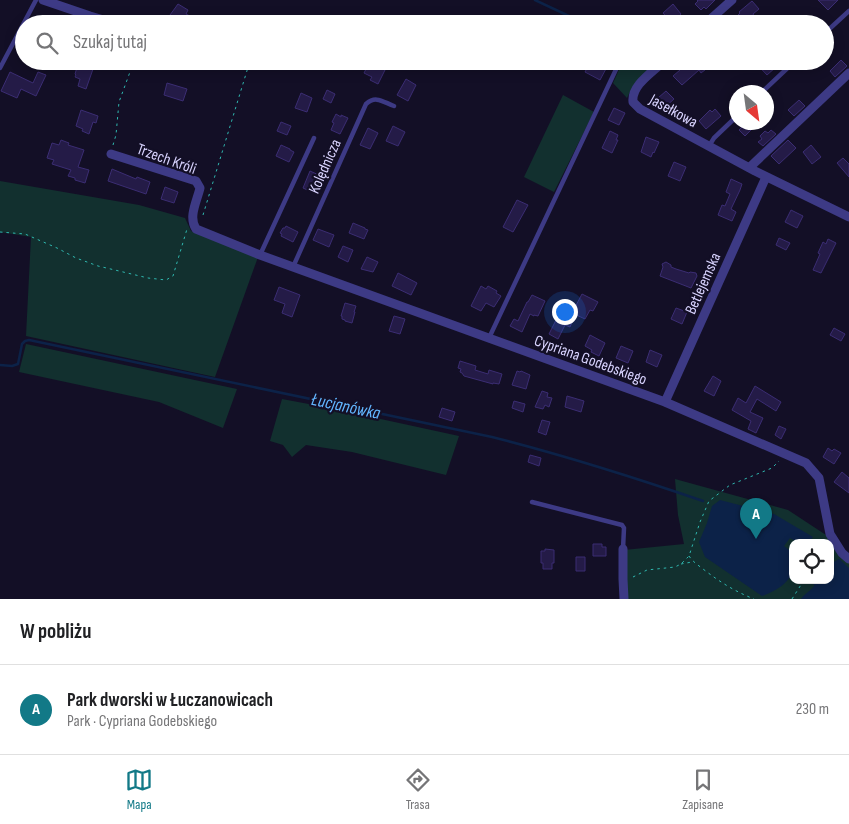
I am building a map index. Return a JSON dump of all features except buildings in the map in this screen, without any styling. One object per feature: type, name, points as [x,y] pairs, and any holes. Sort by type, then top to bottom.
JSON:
[{"type":"street","points":[[44,0],[87,15]]},
{"type":"street","points":[[716,15],[732,0]]},
{"type":"street","name":"Jasełkowa","points":[[654,70],[637,86],[632,97],[633,102],[640,109],[766,177],[849,216]]},
{"type":"street","points":[[749,168],[849,73]]},
{"type":"street","name":"Trzech Króli","points":[[110,154],[196,181],[200,188],[192,215],[195,227]]},
{"type":"street","name":"Betlejemska","points":[[665,402],[766,177]]},
{"type":"street","name":"Cypriana Godebskiego","points":[[195,227],[260,255],[665,402],[806,463],[819,478],[830,534],[842,553],[849,559]]},
{"type":"street","points":[[623,549],[622,578],[624,599]]},
{"type":"lane","points":[[28,15],[36,0]]},
{"type":"lane","points":[[834,24],[849,10]]},
{"type":"lane","points":[[0,68],[15,40]]},
{"type":"lane","points":[[489,338],[616,70]]},
{"type":"lane","points":[[769,85],[785,70]]},
{"type":"lane","name":"Kolędnicza","points":[[293,267],[366,104],[368,101],[377,99],[394,106]]},
{"type":"lane","points":[[709,146],[714,138],[729,124]]},
{"type":"lane","points":[[260,255],[314,138]]},
{"type":"lane","points":[[532,502],[622,525],[624,528],[623,549]]},
{"type":"path","points":[[110,154],[116,135],[119,102],[131,70]]},
{"type":"path","points":[[0,232],[25,234],[76,258],[98,266],[148,278],[166,280],[174,276],[186,229],[195,227],[247,70]]},
{"type":"path","points":[[681,564],[689,556],[700,522],[710,501],[730,485],[772,468],[785,455]]},
{"type":"path","points":[[689,556],[693,562],[715,579],[737,592],[754,599]]},
{"type":"path","points":[[622,578],[633,577],[647,570],[675,567],[693,562]]},
{"type":"path","points":[[792,599],[801,584]]},
{"type":"green space","points":[[619,70],[652,70],[638,83],[627,98],[613,83]]},
{"type":"green space","points":[[563,95],[594,112],[554,192],[524,177]]},
{"type":"green space","points":[[0,181],[139,205],[185,218],[191,231],[258,257],[215,377],[26,336],[31,237],[0,232]]},
{"type":"green space","points":[[26,344],[237,389],[223,428],[159,402],[19,372]]},
{"type":"green space","points":[[282,399],[459,436],[446,475],[352,452],[306,445],[292,457],[283,445],[270,441]]},
{"type":"green space","points":[[675,479],[788,510],[826,535],[830,539],[789,539],[789,584],[834,584],[834,543],[849,559],[849,599],[626,599],[624,550],[684,544],[678,515]]},
{"type":"water","points":[[720,500],[774,514],[813,537],[811,539],[790,538],[784,546],[789,550],[789,579],[785,583],[762,596],[705,557],[699,542],[712,506]]},
{"type":"water","points":[[839,559],[849,568],[849,599],[801,599],[815,584],[834,584],[834,562]]},
{"type":"waterway","points":[[535,0],[567,15]]},
{"type":"waterway","name":"Łucjanówka","points":[[0,365],[12,366],[18,364],[22,344],[29,340],[492,437],[598,467],[703,501]]},
{"type":"place","name":"Park dworski w Łuczanowicach","points":[[756,539]]}]
